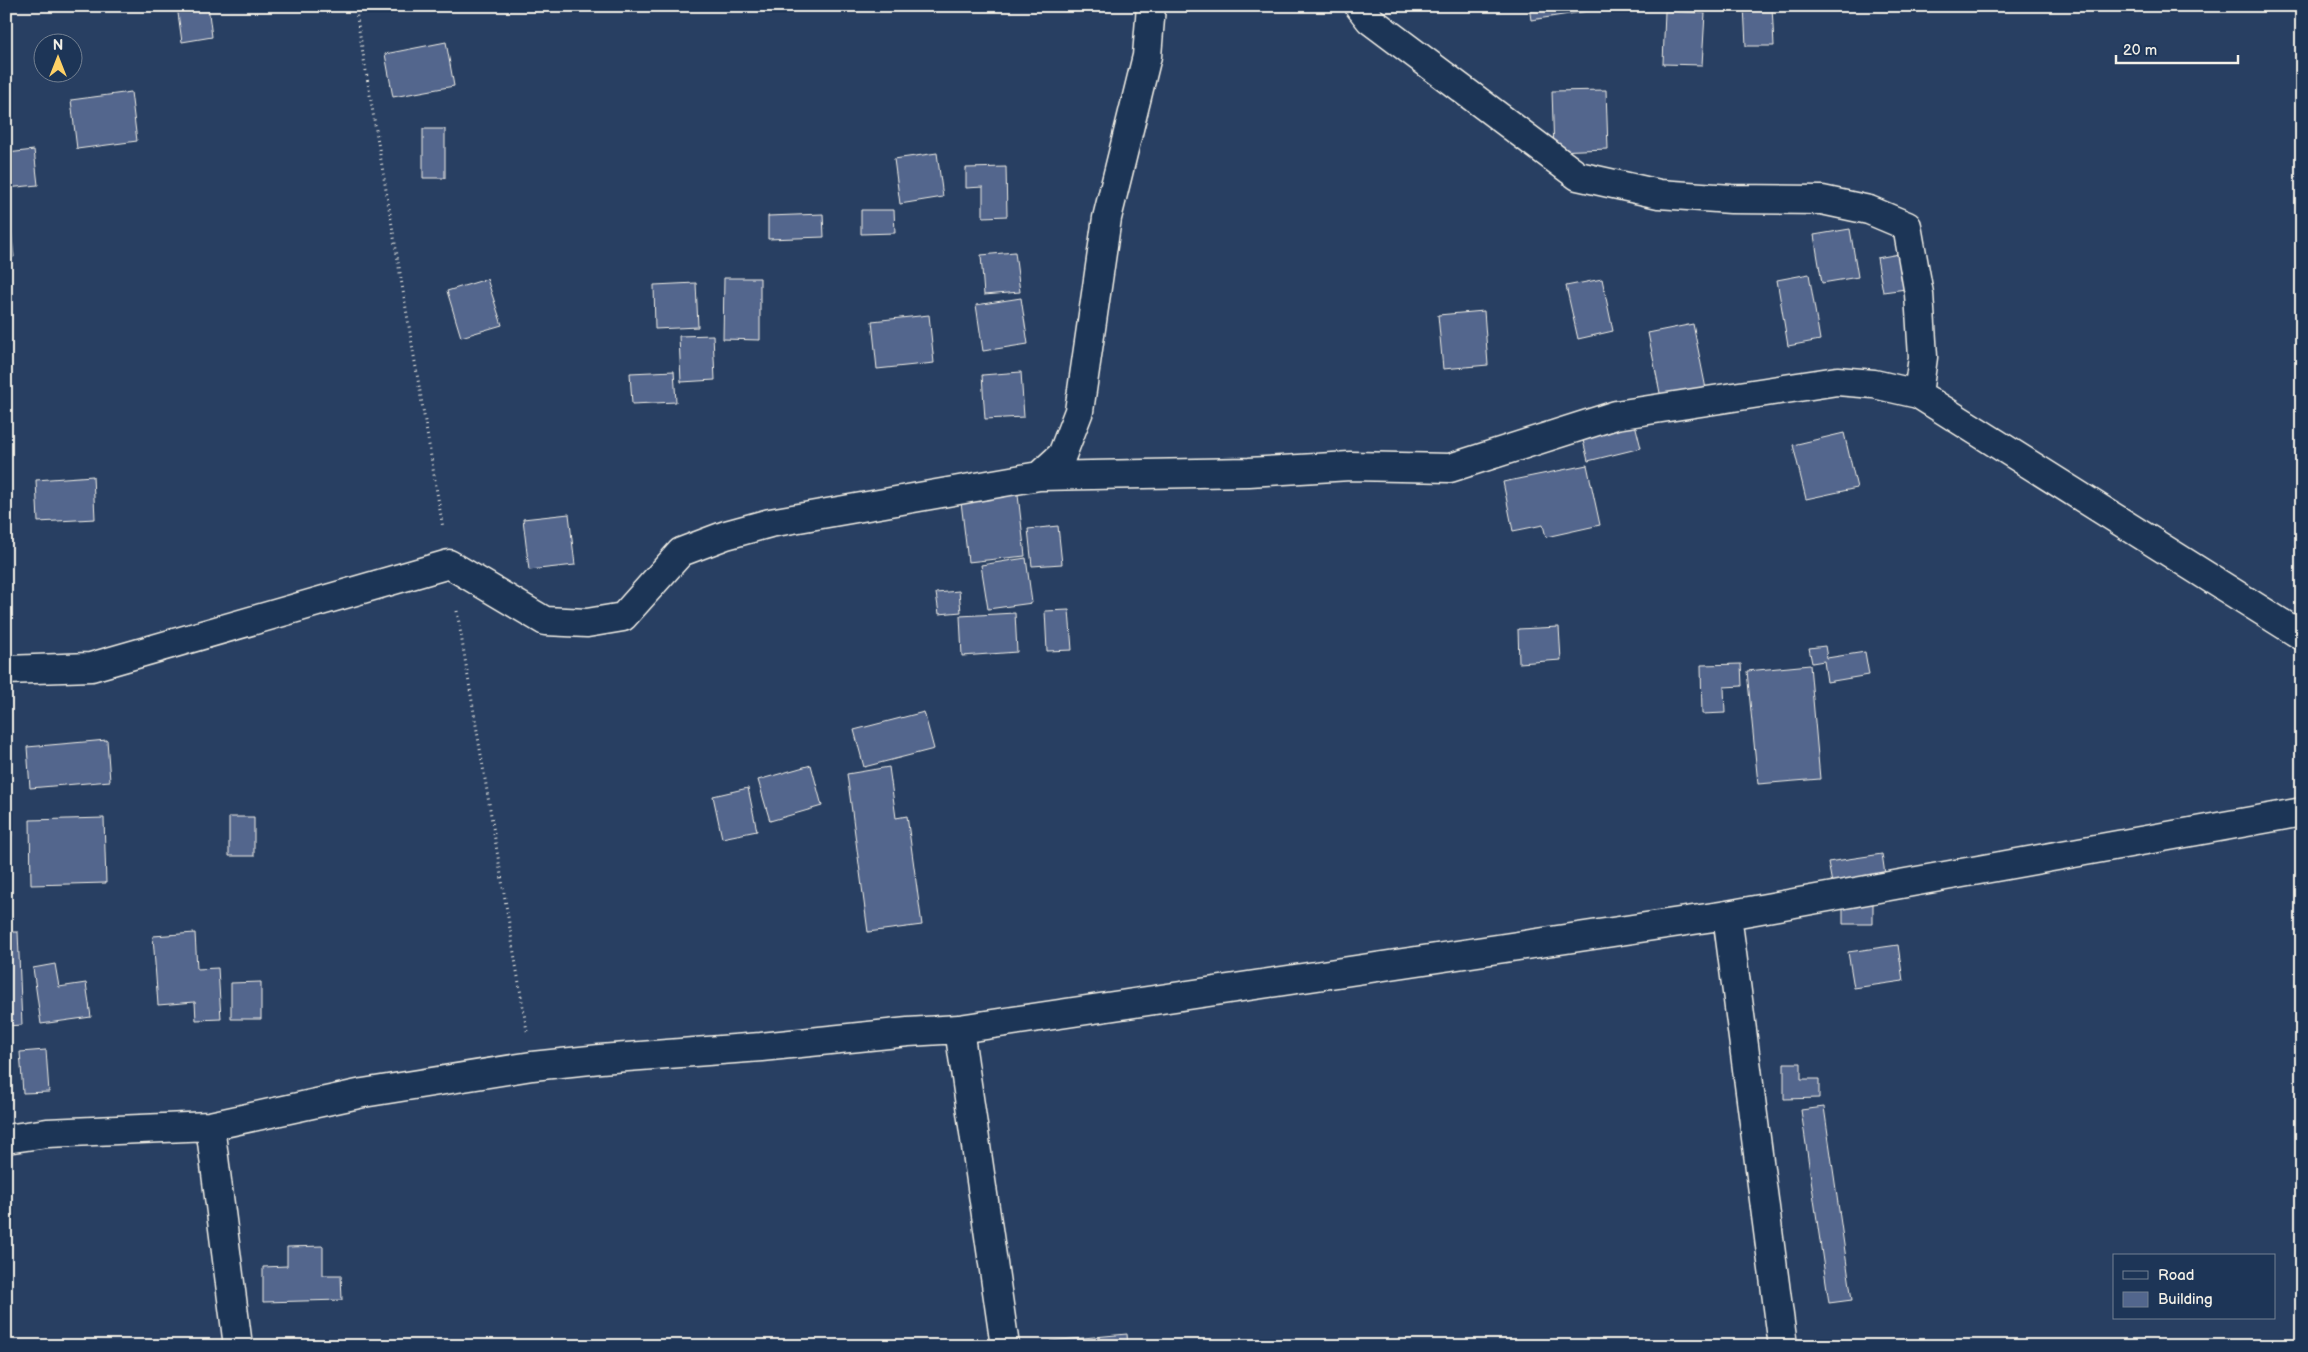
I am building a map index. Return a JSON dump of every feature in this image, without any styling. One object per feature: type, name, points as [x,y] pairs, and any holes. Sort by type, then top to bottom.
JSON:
[{"type":"street","points":[[1039,476],[1062,455],[1079,411],[1107,218],[1147,56],[1151,6]]},
{"type":"street","points":[[1359,11],[1578,176],[1658,194],[1731,199],[1822,200],[1869,210],[1907,226],[1919,294],[1922,339],[1923,357],[1918,394]]},
{"type":"street","points":[[6,670],[91,667],[449,564],[544,620],[587,623],[624,617],[681,552],[726,535],[770,523],[1039,476],[1249,472],[1350,466],[1450,468],[1626,413],[1837,381],[1874,384],[1918,394],[2302,636]]},
{"type":"street","points":[[6,1138],[47,1133],[210,1126],[363,1093],[532,1066],[761,1047],[908,1032],[959,1030],[1726,915],[2302,812]]},
{"type":"street","points":[[1726,915],[1783,1346]]},
{"type":"street","points":[[959,1030],[1005,1346]]},
{"type":"street","points":[[210,1126],[238,1346]]},
{"type":"building","points":[[177,6],[208,6],[212,37],[182,42]]},
{"type":"building","points":[[1529,6],[1594,6],[1595,10],[1531,20]]},
{"type":"building","points":[[1744,6],[1772,6],[1774,46],[1746,46]]},
{"type":"building","points":[[1665,11],[1705,13],[1702,65],[1663,64]]},
{"type":"building","points":[[446,42],[454,86],[393,97],[385,54]]},
{"type":"building","points":[[1606,90],[1608,149],[1554,151],[1552,91]]},
{"type":"building","points":[[131,92],[137,141],[77,149],[71,100]]},
{"type":"building","points":[[423,129],[445,129],[445,178],[423,178]]},
{"type":"building","points":[[6,147],[7,153],[34,150],[38,185],[6,188]]},
{"type":"building","points":[[937,153],[943,197],[900,204],[894,159]]},
{"type":"building","points":[[1006,167],[1007,216],[983,217],[983,187],[966,188],[966,168]]},
{"type":"building","points":[[861,210],[894,210],[895,233],[861,234]]},
{"type":"building","points":[[823,214],[824,237],[768,239],[768,216]]},
{"type":"building","points":[[10,218],[14,257],[6,258],[6,219]]},
{"type":"building","points":[[1850,229],[1858,277],[1822,283],[1814,235]]},
{"type":"building","points":[[1015,252],[1020,292],[984,295],[981,255]]},
{"type":"building","points":[[1899,254],[1906,289],[1883,292],[1877,258]]},
{"type":"building","points":[[1809,274],[1820,340],[1788,346],[1777,280]]},
{"type":"building","points":[[724,278],[760,278],[760,340],[723,339]]},
{"type":"building","points":[[487,279],[502,325],[461,337],[447,291]]},
{"type":"building","points":[[1602,279],[1613,331],[1578,339],[1566,286]]},
{"type":"building","points":[[696,283],[698,327],[655,329],[654,285]]},
{"type":"building","points":[[1021,298],[1028,344],[983,351],[976,305]]},
{"type":"building","points":[[1484,311],[1488,365],[1443,369],[1438,315]]},
{"type":"building","points":[[929,315],[934,363],[877,369],[872,321]]},
{"type":"building","points":[[1693,324],[1707,394],[1662,403],[1648,333]]},
{"type":"building","points":[[713,335],[715,380],[681,382],[679,336]]},
{"type":"building","points":[[674,371],[676,402],[632,404],[630,373]]},
{"type":"building","points":[[1021,372],[1024,417],[985,419],[982,375]]},
{"type":"building","points":[[1635,424],[1641,448],[1588,461],[1582,436]]},
{"type":"building","points":[[1844,433],[1857,488],[1806,499],[1793,445]]},
{"type":"building","points":[[1587,465],[1600,525],[1546,537],[1543,525],[1513,531],[1503,482]]},
{"type":"building","points":[[93,476],[95,519],[38,522],[36,480]]},
{"type":"building","points":[[1017,486],[1025,556],[968,562],[960,493]]},
{"type":"building","points":[[569,514],[575,565],[529,570],[523,519]]},
{"type":"building","points":[[1058,526],[1062,564],[1032,566],[1028,529]]},
{"type":"building","points":[[1026,558],[1032,603],[988,609],[981,565]]},
{"type":"building","points":[[959,591],[961,612],[939,614],[936,593]]},
{"type":"building","points":[[1069,610],[1072,650],[1047,651],[1045,611]]},
{"type":"building","points":[[1015,613],[1017,652],[962,656],[960,616]]},
{"type":"building","points":[[1559,627],[1561,660],[1519,663],[1518,629]]},
{"type":"building","points":[[1825,646],[1827,658],[1865,652],[1869,675],[1827,682],[1824,661],[1812,663],[1809,648]]},
{"type":"building","points":[[1741,664],[1742,686],[1724,687],[1725,713],[1702,714],[1701,665]]},
{"type":"building","points":[[1810,665],[1820,779],[1758,784],[1747,671]]},
{"type":"building","points":[[924,712],[934,749],[864,767],[854,730]]},
{"type":"building","points":[[107,740],[110,781],[30,788],[27,747]]},
{"type":"building","points":[[811,765],[822,806],[770,821],[758,780]]},
{"type":"building","points":[[889,767],[896,818],[907,816],[922,925],[868,932],[847,774]]},
{"type":"building","points":[[748,788],[757,831],[722,838],[713,796]]},
{"type":"building","points":[[229,817],[254,817],[254,856],[229,856]]},
{"type":"building","points":[[6,818],[11,818],[12,836],[6,836]]},
{"type":"building","points":[[104,818],[106,883],[31,885],[30,820]]},
{"type":"building","points":[[1882,854],[1886,881],[1833,889],[1828,862]]},
{"type":"building","points":[[1843,904],[1873,904],[1873,924],[1843,924]]},
{"type":"building","points":[[6,932],[18,932],[22,1025],[6,1026]]},
{"type":"building","points":[[195,933],[197,969],[218,968],[221,1019],[196,1020],[195,1002],[158,1005],[153,936]]},
{"type":"building","points":[[1898,945],[1903,981],[1854,988],[1848,952]]},
{"type":"building","points":[[55,964],[59,987],[86,983],[91,1017],[41,1024],[33,968]]},
{"type":"building","points":[[261,982],[261,1019],[231,1019],[231,983]]},
{"type":"building","points":[[46,1050],[49,1092],[23,1093],[20,1052]]},
{"type":"building","points":[[1784,1063],[1801,1063],[1801,1079],[1819,1079],[1819,1098],[1784,1099]]},
{"type":"building","points":[[1824,1107],[1852,1300],[1829,1303],[1801,1110]]},
{"type":"building","points":[[323,1246],[323,1275],[341,1275],[342,1300],[263,1302],[263,1267],[287,1266],[287,1247]]},
{"type":"building","points":[[1127,1334],[1128,1346],[1051,1346],[1050,1341]]}]
